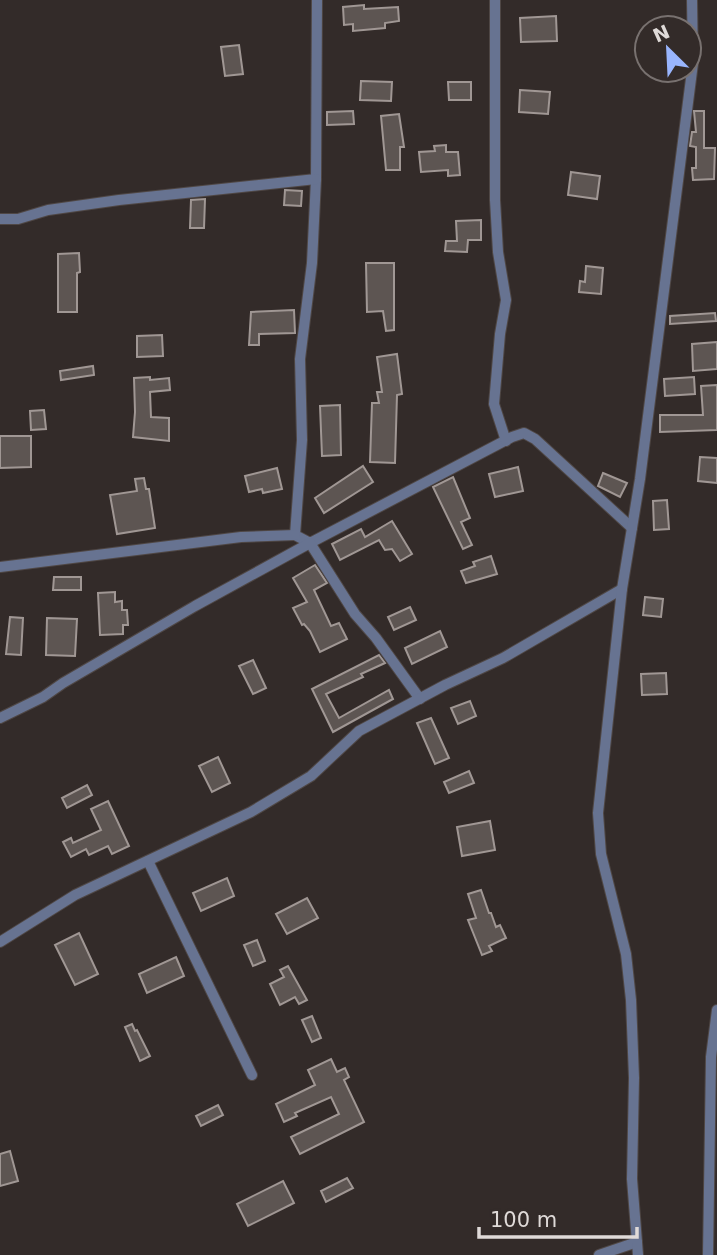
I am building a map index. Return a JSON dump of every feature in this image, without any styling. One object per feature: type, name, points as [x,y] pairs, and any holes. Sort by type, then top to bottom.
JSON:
[{"type":"street","points":[[295,536],[302,440],[300,359],[312,263],[316,179],[317,0]]},
{"type":"street","points":[[495,0],[495,200],[498,253],[506,300],[494,404],[506,441]]},
{"type":"street","points":[[638,1255],[632,1179],[634,1079],[630,988],[626,954],[601,854],[598,813],[622,589],[693,63],[692,0]]},
{"type":"street","points":[[0,219],[18,219],[48,211],[119,200],[316,179]]},
{"type":"street","points":[[0,718],[43,697],[63,682],[183,612],[524,433],[535,439],[632,528]]},
{"type":"street","points":[[0,567],[242,537],[295,536],[310,543],[355,614],[420,699]]},
{"type":"street","points":[[0,942],[59,904],[269,802],[311,776],[359,731],[445,685],[503,658],[622,589]]},
{"type":"street","points":[[148,861],[252,1075]]},
{"type":"street","points":[[708,1255],[710,1056],[717,1010]]},
{"type":"street","points":[[600,1255],[637,1242]]},
{"type":"building","points":[[364,5],[364,9],[398,7],[399,21],[385,23],[385,28],[353,31],[353,24],[344,25],[343,7]]},
{"type":"building","points":[[556,16],[557,41],[521,42],[520,18]]},
{"type":"building","points":[[239,45],[243,74],[225,76],[221,47]]},
{"type":"building","points":[[361,81],[392,82],[391,101],[360,100]]},
{"type":"building","points":[[448,82],[471,82],[471,100],[449,100]]},
{"type":"building","points":[[520,90],[550,92],[548,114],[519,112]]},
{"type":"building","points":[[353,111],[354,124],[327,125],[327,112]]},
{"type":"building","points":[[694,111],[704,111],[704,148],[715,148],[714,179],[693,180],[696,147],[690,146],[692,132],[696,132]]},
{"type":"building","points":[[399,114],[404,147],[400,147],[400,170],[386,170],[381,116]]},
{"type":"building","points":[[446,145],[446,152],[458,152],[460,175],[448,176],[448,170],[421,172],[419,152],[435,151],[434,146]]},
{"type":"building","points":[[571,172],[600,176],[597,199],[568,195]]},
{"type":"building","points":[[285,190],[302,191],[301,206],[284,205]]},
{"type":"building","points":[[205,199],[204,228],[190,228],[191,200]]},
{"type":"building","points":[[481,220],[481,240],[468,240],[467,252],[445,251],[446,241],[457,241],[456,221]]},
{"type":"building","points":[[79,253],[77,312],[58,312],[58,254]]},
{"type":"building","points":[[366,263],[394,263],[394,330],[386,331],[383,311],[367,312]]},
{"type":"building","points":[[586,266],[603,268],[601,294],[579,292],[580,281],[585,282]]},
{"type":"building","points":[[294,310],[295,333],[259,334],[259,345],[249,345],[251,312]]},
{"type":"building","points":[[715,313],[716,321],[670,324],[670,316]]},
{"type":"building","points":[[162,335],[163,356],[137,357],[137,336]]},
{"type":"building","points":[[717,342],[717,369],[693,371],[692,344]]},
{"type":"building","points":[[397,354],[402,394],[397,395],[395,463],[370,462],[372,403],[379,403],[377,392],[382,392],[377,357]]},
{"type":"building","points":[[93,366],[94,375],[61,380],[60,371]]},
{"type":"building","points":[[150,377],[150,380],[169,378],[170,390],[150,392],[151,417],[169,418],[169,441],[133,437],[134,378]]},
{"type":"building","points":[[694,377],[695,394],[665,396],[664,379]]},
{"type":"building","points":[[717,385],[717,430],[660,432],[660,415],[703,415],[701,386]]},
{"type":"building","points":[[340,405],[341,455],[322,456],[320,406]]},
{"type":"building","points":[[44,410],[46,429],[31,430],[30,411]]},
{"type":"building","points":[[0,436],[31,436],[31,467],[0,468]]},
{"type":"building","points":[[700,457],[717,458],[717,483],[698,481]]},
{"type":"building","points":[[363,466],[373,482],[324,513],[315,498]]},
{"type":"building","points":[[518,467],[523,491],[495,497],[489,474]]},
{"type":"building","points":[[277,468],[282,489],[263,493],[262,489],[249,492],[245,476]]},
{"type":"building","points":[[603,473],[627,483],[620,497],[598,486]]},
{"type":"building","points":[[453,477],[470,518],[461,522],[472,545],[463,549],[433,487]]},
{"type":"building","points":[[144,478],[146,489],[149,489],[155,528],[117,534],[110,495],[137,491],[135,479]]},
{"type":"building","points":[[667,500],[669,529],[654,530],[653,501]]},
{"type":"building","points":[[392,521],[412,554],[400,561],[392,549],[385,550],[379,540],[340,560],[332,544],[361,529],[365,537]]},
{"type":"building","points":[[491,556],[497,574],[466,583],[461,571],[475,566],[473,562]]},
{"type":"building","points":[[315,565],[327,583],[314,590],[331,626],[339,623],[347,639],[320,652],[310,631],[302,625],[293,608],[307,602],[293,578]]},
{"type":"building","points":[[54,577],[81,577],[81,590],[53,590]]},
{"type":"building","points":[[115,592],[115,602],[122,601],[122,610],[127,610],[128,625],[123,625],[123,634],[100,635],[98,593]]},
{"type":"building","points":[[645,597],[663,599],[661,617],[643,615]]},
{"type":"building","points":[[410,607],[416,620],[394,630],[388,617]]},
{"type":"building","points":[[10,617],[23,618],[21,655],[6,654]]},
{"type":"building","points":[[47,618],[77,619],[75,656],[46,655]]},
{"type":"building","points":[[440,631],[447,647],[412,664],[405,648]]},
{"type":"building","points":[[379,655],[385,663],[361,674],[363,677],[326,694],[339,718],[389,690],[393,699],[333,732],[312,689]]},
{"type":"building","points":[[253,660],[266,688],[253,694],[239,666]]},
{"type":"building","points":[[666,673],[667,694],[642,695],[641,674]]},
{"type":"building","points":[[470,701],[476,716],[458,724],[451,708]]},
{"type":"building","points":[[431,718],[449,758],[435,764],[417,723]]},
{"type":"building","points":[[218,757],[230,783],[212,792],[199,766]]},
{"type":"building","points":[[469,771],[474,783],[449,793],[444,782]]},
{"type":"building","points":[[87,785],[92,795],[67,808],[62,798]]},
{"type":"building","points":[[108,801],[129,846],[112,854],[108,846],[89,855],[86,849],[71,857],[63,842],[71,838],[73,843],[101,830],[91,809]]},
{"type":"building","points":[[490,821],[495,850],[462,856],[457,827]]},
{"type":"building","points":[[227,878],[234,896],[201,911],[193,893]]},
{"type":"building","points":[[481,890],[496,927],[500,925],[506,938],[489,946],[492,951],[482,955],[468,920],[476,918],[468,894]]},
{"type":"building","points":[[307,898],[318,918],[287,934],[276,914]]},
{"type":"building","points":[[79,933],[98,974],[75,985],[55,945]]},
{"type":"building","points":[[257,940],[265,961],[253,966],[244,945]]},
{"type":"building","points":[[176,957],[184,976],[147,993],[139,974]]},
{"type":"building","points":[[288,966],[307,1000],[299,1004],[295,997],[280,1005],[270,984],[284,977],[280,970]]},
{"type":"building","points":[[312,1016],[321,1038],[312,1042],[302,1020]]},
{"type":"building","points":[[132,1024],[150,1056],[140,1061],[125,1027]]},
{"type":"building","points":[[331,1059],[337,1072],[345,1068],[349,1077],[344,1080],[364,1122],[300,1154],[291,1137],[339,1114],[331,1097],[295,1113],[297,1116],[284,1122],[276,1104],[315,1085],[308,1070]]},
{"type":"building","points":[[218,1105],[223,1115],[201,1126],[196,1116]]},
{"type":"building","points":[[10,1151],[18,1181],[0,1186],[0,1154]]},
{"type":"building","points":[[347,1178],[353,1188],[326,1202],[321,1191]]},
{"type":"building","points":[[283,1181],[294,1203],[248,1226],[237,1204]]}]
